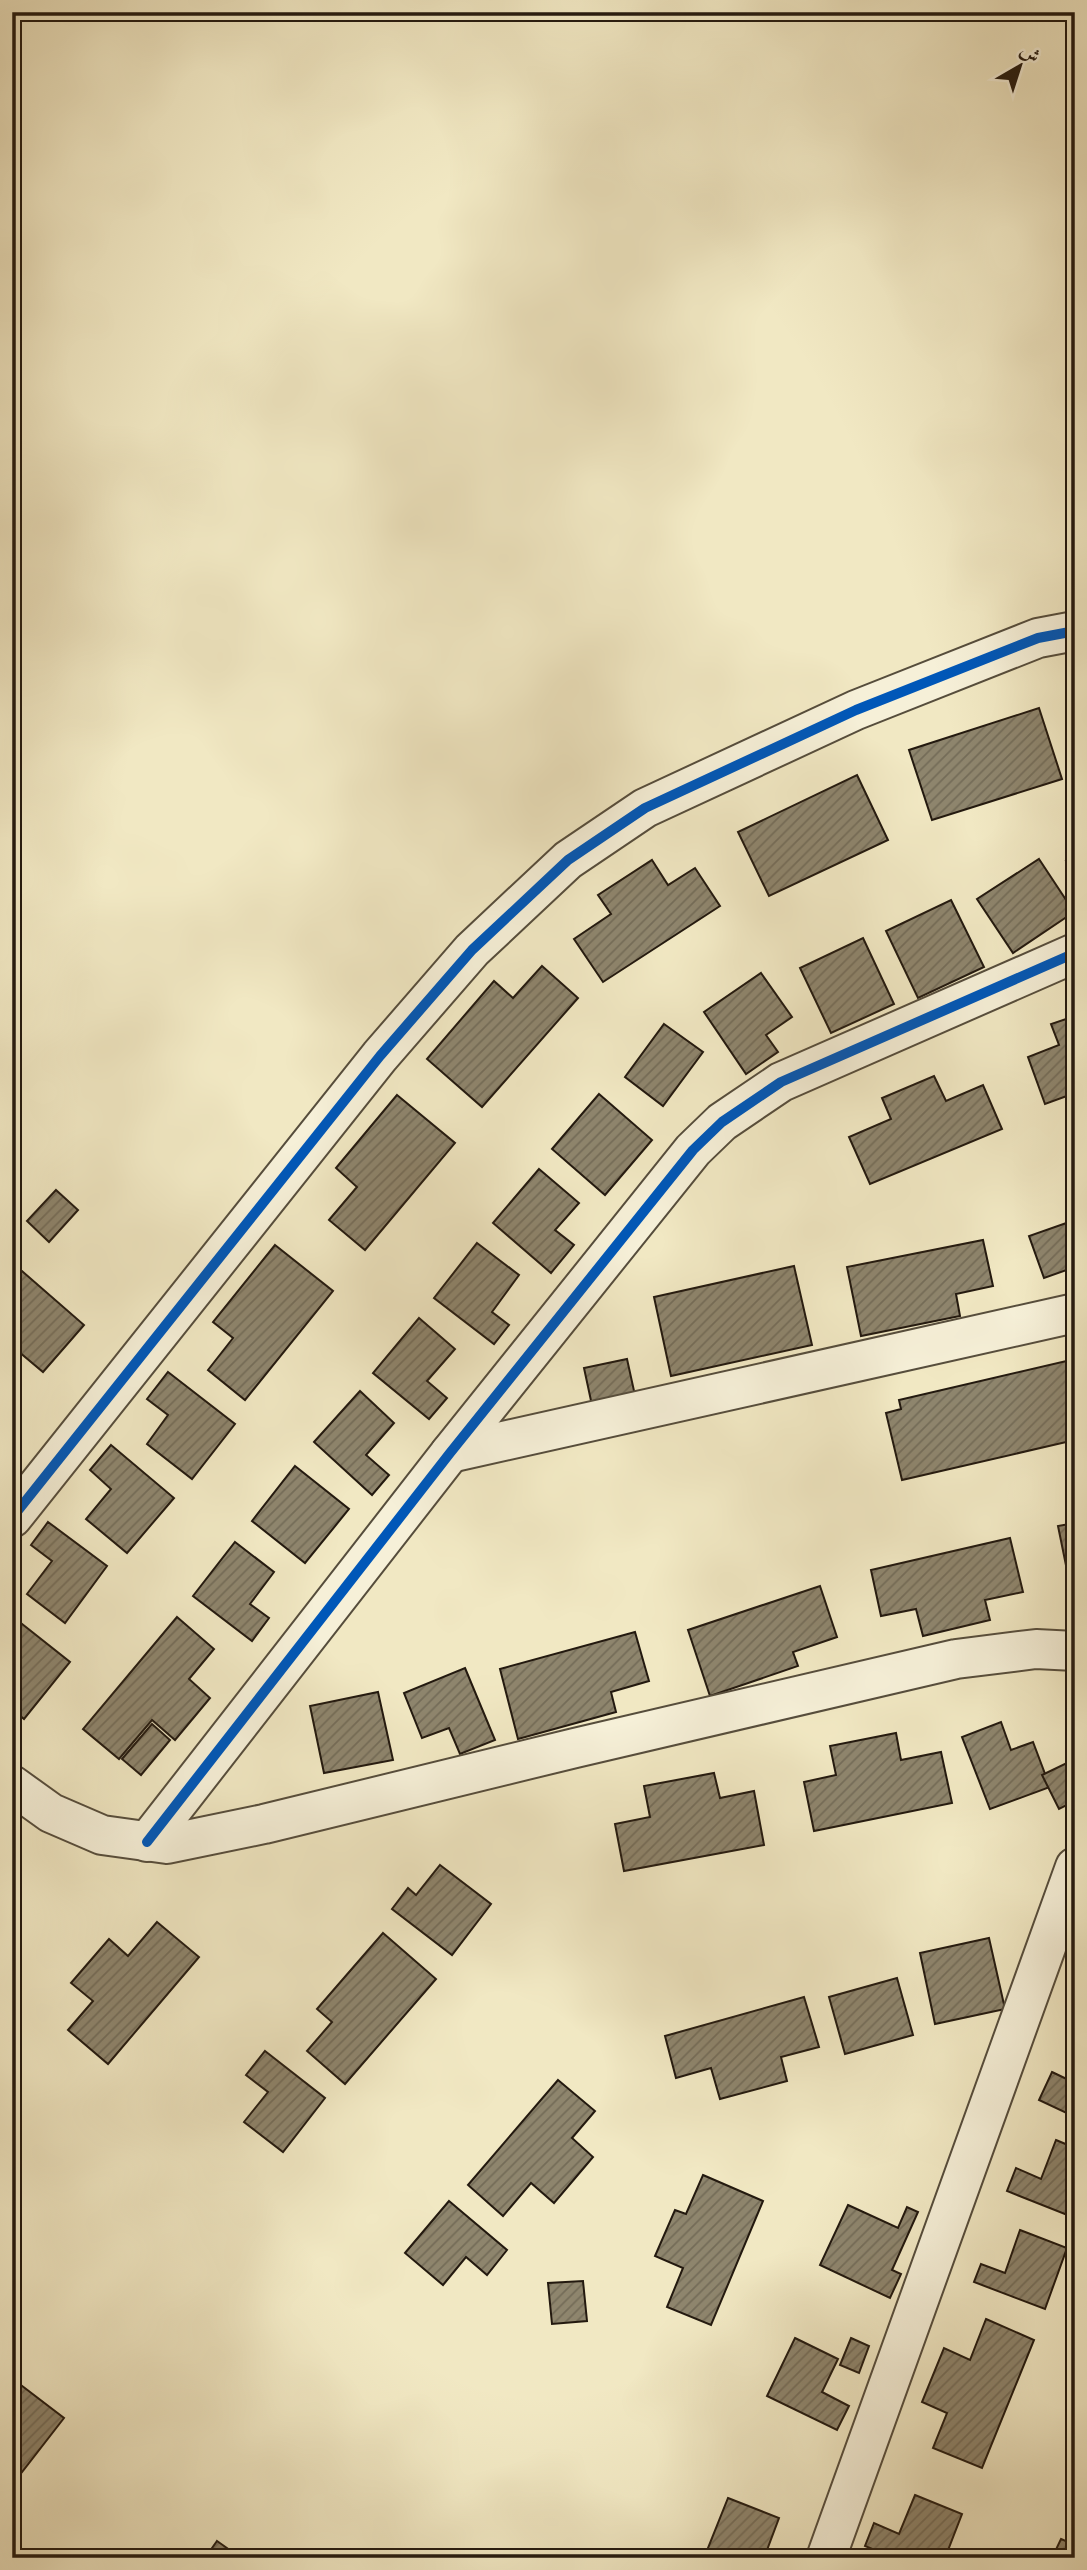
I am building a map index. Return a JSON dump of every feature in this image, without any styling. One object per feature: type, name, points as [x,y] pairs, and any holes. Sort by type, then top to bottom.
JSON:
[{"type":"street","points":[[12,1518],[380,1056],[472,950],[568,860],[645,808],[856,710],[1038,638],[1075,631]]},
{"type":"street","points":[[147,1842],[450,1453],[693,1150],[722,1122],[780,1082],[1075,953]]},
{"type":"street","points":[[450,1453],[1075,1313]]},
{"type":"street","points":[[12,1785],[51,1813],[102,1835],[167,1844],[264,1824],[956,1659],[1035,1649],[1075,1651]]},
{"type":"street","points":[[826,2558],[1075,1867]]},
{"type":"building","points":[[1039,708],[1062,779],[932,820],[909,750]]},
{"type":"building","points":[[857,775],[888,840],[769,896],[738,832]]},
{"type":"building","points":[[1075,857],[1075,878],[1066,861]]},
{"type":"building","points":[[1039,859],[1074,912],[1013,953],[977,899]]},
{"type":"building","points":[[652,860],[668,885],[695,868],[720,906],[603,982],[574,939],[611,914],[598,895]]},
{"type":"building","points":[[951,900],[984,967],[918,998],[886,931]]},
{"type":"building","points":[[863,938],[894,1004],[831,1033],[800,968]]},
{"type":"building","points":[[542,966],[578,998],[482,1107],[427,1059],[494,981],[513,998]]},
{"type":"building","points":[[761,973],[792,1017],[766,1035],[778,1052],[746,1074],[704,1012]]},
{"type":"building","points":[[1075,1016],[1075,1093],[1045,1104],[1028,1057],[1059,1045],[1051,1024]]},
{"type":"building","points":[[664,1024],[703,1052],[663,1106],[625,1077]]},
{"type":"building","points":[[934,1076],[946,1101],[983,1085],[1002,1129],[870,1184],[849,1137],[891,1119],[882,1098]]},
{"type":"building","points":[[599,1094],[652,1140],[605,1195],[552,1149]]},
{"type":"building","points":[[397,1095],[455,1143],[365,1250],[329,1220],[357,1187],[336,1168]]},
{"type":"building","points":[[539,1169],[579,1203],[555,1230],[574,1245],[551,1273],[493,1223]]},
{"type":"building","points":[[56,1190],[78,1210],[49,1242],[27,1221]]},
{"type":"building","points":[[1075,1220],[1075,1267],[1044,1278],[1029,1236]]},
{"type":"building","points":[[983,1240],[993,1286],[956,1294],[960,1316],[861,1336],[847,1267]]},
{"type":"building","points":[[477,1243],[519,1275],[492,1312],[509,1325],[494,1344],[434,1298]]},
{"type":"building","points":[[275,1245],[333,1291],[245,1400],[208,1370],[233,1338],[213,1322]]},
{"type":"building","points":[[15,1265],[84,1325],[43,1372],[12,1346],[12,1269]]},
{"type":"building","points":[[794,1266],[812,1345],[671,1376],[654,1297]]},
{"type":"building","points":[[419,1318],[455,1349],[427,1381],[447,1398],[429,1419],[373,1373]]},
{"type":"building","points":[[627,1359],[636,1400],[593,1410],[584,1368]]},
{"type":"building","points":[[1075,1359],[1075,1440],[902,1480],[886,1413],[901,1409],[899,1400]]},
{"type":"building","points":[[168,1372],[235,1424],[192,1479],[147,1444],[168,1415],[147,1399]]},
{"type":"building","points":[[360,1391],[394,1423],[366,1455],[389,1475],[372,1495],[314,1442]]},
{"type":"building","points":[[111,1445],[174,1498],[127,1553],[86,1519],[111,1489],[90,1470]]},
{"type":"building","points":[[295,1466],[349,1509],[305,1563],[252,1521]]},
{"type":"building","points":[[48,1522],[107,1566],[65,1623],[27,1594],[52,1561],[31,1545]]},
{"type":"building","points":[[1075,1523],[1075,1579],[1069,1580],[1058,1526]]},
{"type":"building","points":[[1010,1538],[1023,1592],[985,1600],[990,1620],[923,1636],[916,1609],[881,1616],[871,1570]]},
{"type":"building","points":[[235,1542],[274,1572],[250,1604],[269,1618],[252,1641],[193,1596]]},
{"type":"building","points":[[820,1586],[837,1637],[793,1652],[798,1666],[710,1696],[688,1630]]},
{"type":"building","points":[[12,1616],[70,1662],[24,1719],[12,1709]]},
{"type":"building","points":[[177,1617],[214,1649],[189,1679],[210,1698],[175,1740],[152,1720],[119,1759],[83,1729]]},
{"type":"building","points":[[635,1632],[649,1681],[611,1692],[616,1712],[518,1739],[500,1669]]},
{"type":"building","points":[[465,1668],[495,1740],[460,1754],[449,1728],[422,1738],[404,1693]]},
{"type":"building","points":[[378,1692],[393,1760],[324,1773],[310,1706]]},
{"type":"building","points":[[1001,1722],[1011,1750],[1033,1742],[1050,1787],[990,1809],[962,1737]]},
{"type":"building","points":[[152,1724],[170,1740],[141,1775],[122,1759]]},
{"type":"building","points":[[896,1733],[901,1760],[941,1752],[952,1803],[814,1831],[804,1782],[836,1775],[830,1746]]},
{"type":"building","points":[[1073,1760],[1075,1801],[1059,1809],[1042,1775]]},
{"type":"building","points":[[714,1773],[720,1798],[754,1791],[764,1845],[624,1871],[615,1824],[650,1817],[644,1786]]},
{"type":"building","points":[[440,1865],[491,1904],[452,1955],[392,1909],[408,1888],[416,1895]]},
{"type":"building","points":[[157,1922],[199,1957],[108,2064],[68,2030],[93,2001],[71,1983],[109,1939],[128,1956]]},
{"type":"building","points":[[383,1933],[436,1979],[345,2084],[307,2051],[332,2022],[317,2009]]},
{"type":"building","points":[[989,1938],[1005,2009],[935,2024],[920,1953]]},
{"type":"building","points":[[897,1978],[913,2035],[845,2054],[829,1997]]},
{"type":"building","points":[[804,1997],[819,2047],[781,2057],[787,2081],[720,2099],[711,2068],[676,2078],[665,2036]]},
{"type":"building","points":[[265,2051],[325,2098],[283,2152],[244,2122],[268,2092],[246,2075]]},
{"type":"building","points":[[1052,2072],[1075,2083],[1075,2117],[1039,2100]]},
{"type":"building","points":[[558,2080],[595,2111],[572,2138],[593,2157],[554,2203],[531,2183],[503,2216],[468,2185]]},
{"type":"building","points":[[1056,2140],[1075,2148],[1075,2218],[1007,2191],[1016,2168],[1041,2179]]},
{"type":"building","points":[[703,2175],[763,2201],[711,2325],[667,2307],[683,2268],[655,2256],[675,2210],[686,2214]]},
{"type":"building","points":[[449,2201],[507,2250],[487,2275],[466,2257],[443,2285],[405,2253]]},
{"type":"building","points":[[848,2205],[898,2228],[907,2207],[918,2212],[892,2270],[901,2274],[890,2298],[820,2265]]},
{"type":"building","points":[[1020,2230],[1067,2248],[1045,2309],[974,2282],[981,2264],[1005,2273]]},
{"type":"building","points":[[583,2281],[587,2321],[552,2324],[548,2283]]},
{"type":"building","points":[[986,2319],[1034,2340],[982,2468],[933,2448],[947,2413],[922,2402],[944,2348],[970,2360]]},
{"type":"building","points":[[795,2338],[838,2359],[822,2392],[849,2406],[837,2430],[767,2396]]},
{"type":"building","points":[[851,2338],[869,2346],[859,2373],[840,2365]]},
{"type":"building","points":[[13,2379],[64,2418],[22,2472],[12,2464]]},
{"type":"building","points":[[915,2495],[962,2514],[945,2558],[894,2558],[865,2546],[874,2523],[899,2534]]},
{"type":"building","points":[[728,2498],[779,2518],[764,2558],[704,2558]]},
{"type":"building","points":[[1061,2539],[1075,2545],[1075,2558],[1052,2558]]},
{"type":"building","points":[[217,2541],[241,2558],[205,2558]]},
{"type":"cycle path","points":[[12,1518],[380,1056],[472,950],[568,860],[645,808],[856,710],[1038,638],[1075,631]]},
{"type":"cycle path","points":[[147,1842],[450,1453],[693,1150],[722,1122],[781,1082],[1075,953]]}]
